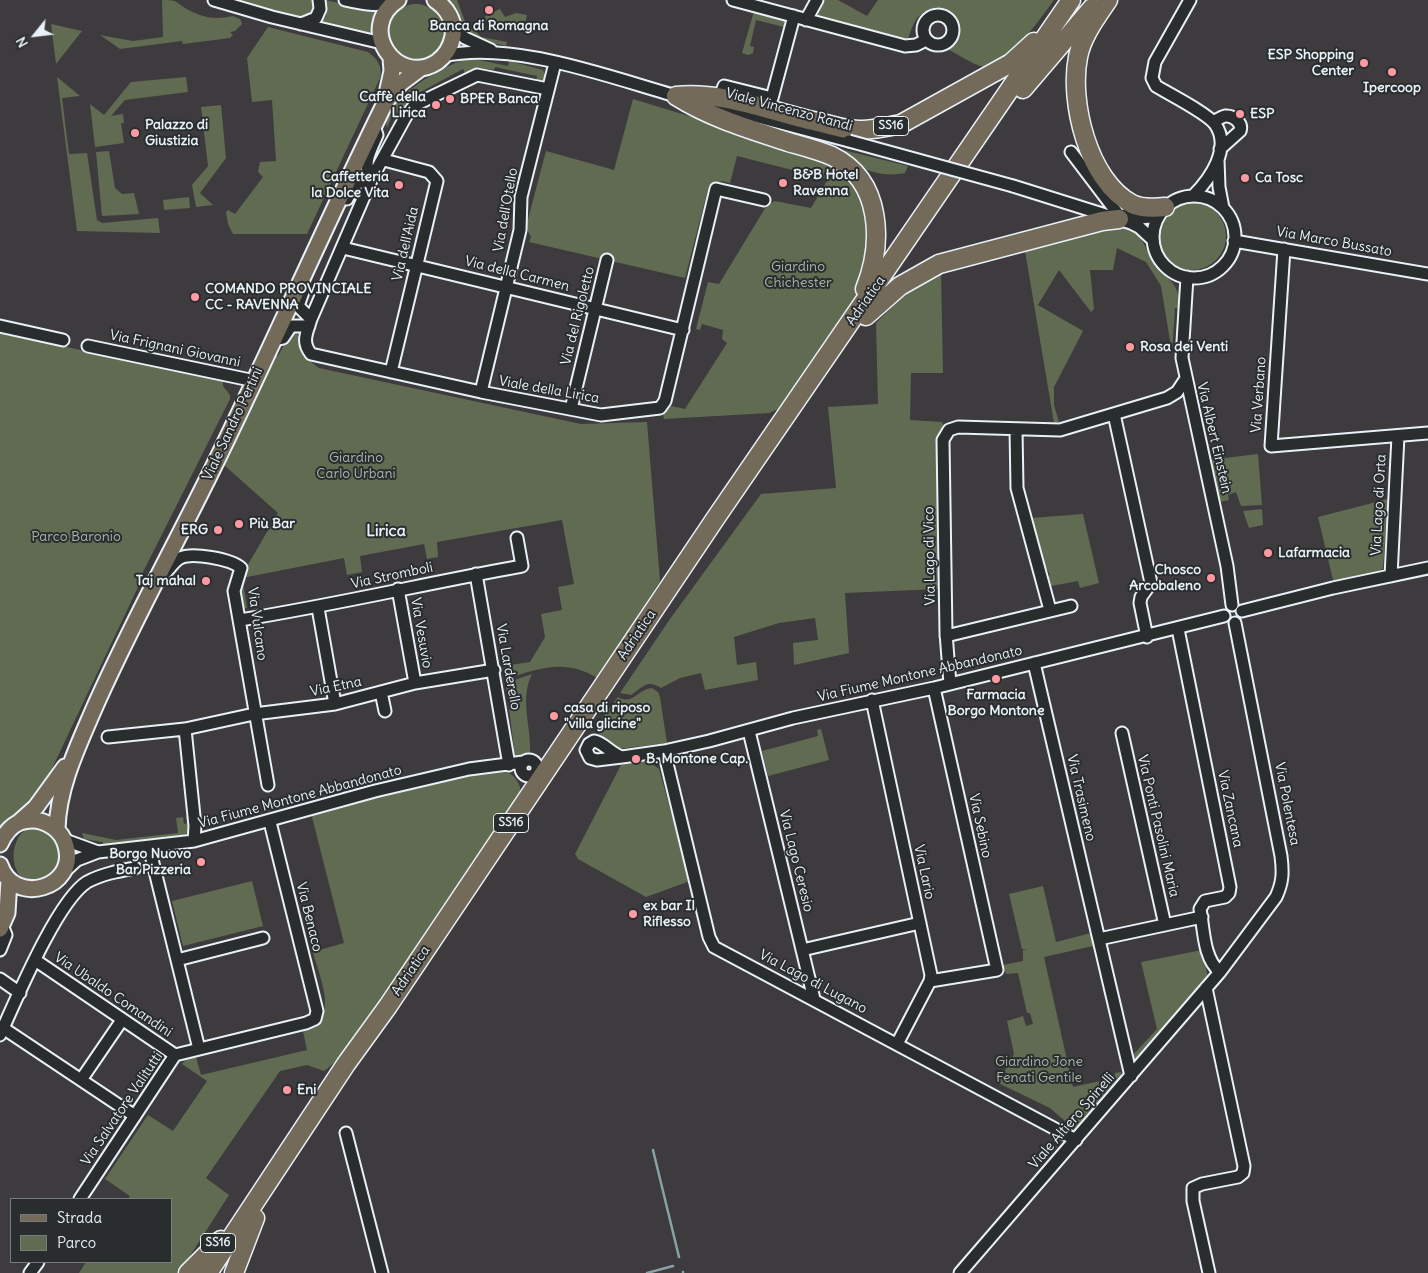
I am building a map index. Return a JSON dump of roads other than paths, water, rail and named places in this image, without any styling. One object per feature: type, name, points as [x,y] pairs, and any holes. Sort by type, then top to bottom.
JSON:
[{"type":"highway","name":"SS16","points":[[676,96],[697,94],[720,97],[808,120],[858,130],[901,124],[1011,63],[1033,44],[1064,0]]},
{"type":"highway","name":"Adriatica","points":[[863,312],[1071,0]]},
{"type":"highway","name":"Adriatica","points":[[219,1273],[252,1215],[346,1064],[388,1006],[709,528],[1011,105],[1080,0]]},
{"type":"highway","points":[[1011,105],[1100,0]]},
{"type":"highway","points":[[1108,0],[1086,34],[1078,57],[1076,98],[1080,120],[1090,150],[1110,185],[1132,204],[1162,211]]},
{"type":"highway","name":"SS16","points":[[676,96],[700,111],[831,156],[853,172],[863,183],[876,218],[873,269],[863,312]]},
{"type":"highway","name":"SS16","points":[[863,312],[900,286],[939,264],[1102,221],[1114,216]]},
{"type":"highway","name":"SS16","points":[[188,1273],[252,1215]]},
{"type":"highway","name":"SS16","points":[[234,1273],[252,1215]]},
{"type":"highway","name":"Adriatica","points":[[208,1273],[252,1215]]},
{"type":"main road","points":[[396,1],[386,12],[381,24],[382,43],[391,58],[405,66],[421,68]]},
{"type":"main road","points":[[442,2],[453,28],[451,43],[444,56]]},
{"type":"main road","name":"Viale Sandro Pertini","points":[[386,100],[401,84],[421,68],[431,65],[444,56]]},
{"type":"main road","name":"Viale Sandro Pertini","points":[[63,874],[67,863],[68,851],[61,834],[57,808],[78,746],[116,659],[255,381],[272,340],[386,100],[392,71],[391,58]]},
{"type":"main road","name":"Viale Sandro Pertini","points":[[0,844],[9,829],[18,823],[43,797],[78,746]]},
{"type":"main road","points":[[18,823],[38,820],[61,834]]},
{"type":"main road","points":[[2,870],[24,888],[32,890]]},
{"type":"main road","points":[[2,870],[3,922]]},
{"type":"main road","points":[[3,922],[20,897],[32,890],[50,886],[63,874]]},
{"type":"street","points":[[214,0],[300,24],[382,43]]},
{"type":"street","points":[[300,24],[316,18],[320,9],[319,0]]},
{"type":"street","points":[[345,0],[367,5],[384,5],[396,1]]},
{"type":"street","points":[[733,0],[905,46],[916,45],[926,40]]},
{"type":"street","points":[[806,20],[817,0]]},
{"type":"street","points":[[1190,0],[1155,62],[1152,78],[1156,86],[1213,122],[1220,135],[1218,187],[1223,208],[1230,219],[1234,241],[1226,262],[1216,271],[1204,276],[1188,277],[1174,272],[1161,261],[1153,240],[1154,228],[1162,211],[1183,197],[1193,196],[1209,199],[1223,208]]},
{"type":"street","points":[[720,97],[724,86],[772,98],[794,16]]},
{"type":"street","name":"Viale Vincenzo Randi","points":[[453,28],[465,38],[492,51],[555,63],[849,141],[1114,216],[1139,227],[1153,240]]},
{"type":"street","name":"Viale Vincenzo Randi","points":[[444,56],[492,51]]},
{"type":"street","name":"Via dell'Otello","points":[[480,392],[520,230],[521,197],[555,63]]},
{"type":"street","name":"Viale della Lirica","points":[[548,89],[483,75],[468,78],[415,105],[406,116],[384,160],[371,180],[310,323],[304,339],[306,347],[311,354],[480,392],[601,415],[660,408],[665,401],[716,189],[764,200]]},
{"type":"street","points":[[1193,196],[1205,183],[1219,154],[1240,132],[1242,127],[1241,124],[1230,117],[1224,116],[1213,122]]},
{"type":"street","name":"Viale della Lirica","points":[[371,180],[366,163],[377,135],[373,127]]},
{"type":"street","points":[[1071,152],[1114,216]]},
{"type":"street","name":"Via dell'Aida","points":[[384,160],[429,172],[437,181],[391,372]]},
{"type":"street","points":[[329,220],[340,214],[354,185],[362,181],[371,180]]},
{"type":"street","name":"Viale Vincenzo Randi","points":[[1114,216],[1140,218],[1162,211]]},
{"type":"street","name":"Via Marco Bussato","points":[[1234,241],[1428,274]]},
{"type":"street","name":"Via della Carmen","points":[[343,248],[683,330]]},
{"type":"street","name":"Via Verbano","points":[[1284,249],[1271,446],[1428,433]]},
{"type":"street","name":"Via del Rigoletto","points":[[571,409],[607,260]]},
{"type":"street","points":[[272,340],[283,338],[291,326],[310,323],[298,306],[306,284],[303,275]]},
{"type":"street","name":"Via Albert Einstein","points":[[1188,277],[1182,342],[1185,380],[1237,608]]},
{"type":"street","points":[[0,326],[63,340]]},
{"type":"street","name":"Via Frignani Giovanni","points":[[88,346],[255,381]]},
{"type":"street","points":[[1050,610],[1017,488],[1016,429],[1060,430],[1167,398],[1177,392],[1185,380]]},
{"type":"street","points":[[1167,398],[1181,401],[1192,408]]},
{"type":"street","points":[[1114,414],[1151,583],[1140,597],[1147,636]]},
{"type":"street","name":"Via Lago di Vico","points":[[950,684],[946,636],[943,440],[949,430],[958,427],[1016,429]]},
{"type":"street","name":"Via Lago di Orta","points":[[1391,576],[1398,436]]},
{"type":"street","name":"Via Stromboli","points":[[240,620],[318,608],[398,589],[522,566],[517,538]]},
{"type":"street","name":"Via Vulcano","points":[[153,583],[182,557],[192,556],[234,562],[241,568],[234,591],[254,714],[268,785]]},
{"type":"street","points":[[1237,608],[1241,620],[1235,624],[1227,622],[1224,616],[1226,608],[1237,608],[1428,568]]},
{"type":"street","name":"Via Larderello","points":[[476,574],[509,765]]},
{"type":"street","name":"Via Vesuvio","points":[[398,589],[415,683]]},
{"type":"street","points":[[946,636],[1071,606]]},
{"type":"street","points":[[318,608],[335,704]]},
{"type":"street","name":"Via Fiume Montone Abbandonato","points":[[622,757],[664,751],[749,731],[793,718],[934,688],[1178,629],[1224,616]]},
{"type":"street","name":"Via Polentesa","points":[[1220,972],[1276,897],[1282,886],[1284,872],[1235,624]]},
{"type":"street","name":"Via Zancana","points":[[1178,629],[1230,886],[1229,893],[1225,897],[1205,901],[1200,909],[1202,917]]},
{"type":"street","name":"Via Trasimeno","points":[[1034,663],[1131,1076]]},
{"type":"street","name":"Via Etna","points":[[108,737],[185,729],[254,714],[335,704],[415,683],[494,670]]},
{"type":"street","name":"Via Sebino","points":[[930,981],[996,970],[934,688]]},
{"type":"street","points":[[382,692],[385,711]]},
{"type":"street","name":"Via Lario","points":[[872,700],[930,967],[930,981]]},
{"type":"street","points":[[185,729],[195,826],[194,842]]},
{"type":"street","name":"Via Lago Ceresio","points":[[749,731],[814,999]]},
{"type":"street","name":"Via Ponti Pasolini Maria","points":[[1122,733],[1165,925]]},
{"type":"street","name":"Via Lago di Lugano","points":[[664,751],[711,942],[719,950],[1076,1140]]},
{"type":"street","points":[[509,765],[522,767]]},
{"type":"street","name":"Via Fiume Montone Abbandonato","points":[[63,874],[77,860],[98,852],[194,842],[270,822],[375,790],[469,769],[509,765]]},
{"type":"street","name":"Via Benaco","points":[[270,822],[317,1011],[315,1019]]},
{"type":"street","name":"Via Fiume Montone Abbandonato","points":[[61,834],[98,852]]},
{"type":"street","points":[[149,847],[198,1049]]},
{"type":"street","points":[[135,868],[108,873],[86,883],[65,905],[35,960],[2,1031],[135,1116]]},
{"type":"street","points":[[1099,939],[1202,917],[1209,955],[1212,963],[1220,972]]},
{"type":"street","points":[[0,950],[6,935],[3,922]]},
{"type":"street","points":[[802,950],[920,923]]},
{"type":"street","points":[[177,960],[263,938]]},
{"type":"street","name":"Via Ubaldo Comandini","points":[[35,960],[175,1055]]},
{"type":"street","name":"Viale Altiero Spinelli","points":[[960,1273],[1220,972]]},
{"type":"street","points":[[0,981],[20,993]]},
{"type":"street","points":[[897,1044],[930,981]]},
{"type":"street","points":[[1206,988],[1244,1166],[1243,1174],[1238,1177],[1202,1184],[1193,1188],[1193,1200],[1209,1273]]},
{"type":"street","name":"Via Salvatore Valitutti","points":[[81,1198],[175,1055],[306,1023],[315,1019]]},
{"type":"street","points":[[81,1080],[122,1020]]},
{"type":"street","points":[[346,1134],[382,1273]]},
{"type":"waterway","points":[[653,1150],[679,1257]]},
{"type":"waterway","points":[[647,1273],[673,1266]]},
{"type":"place","name":"Banca di Romagna","points":[[489,10]]},
{"type":"place","name":"ESP Shopping Center","points":[[1364,63]]},
{"type":"place","name":"Ipercoop","points":[[1392,72]]},
{"type":"place","name":"BPER Banca","points":[[450,99]]},
{"type":"place","name":"Caffè della Lirica","points":[[436,105]]},
{"type":"place","name":"ESP","points":[[1240,114]]},
{"type":"place","name":"Palazzo di Giustizia","points":[[135,133]]},
{"type":"place","name":"Ca Tosc","points":[[1245,178]]},
{"type":"place","name":"B&B Hotel Ravenna","points":[[783,183]]},
{"type":"place","name":"Caffetteria la Dolce Vita","points":[[399,185]]},
{"type":"place","name":"COMANDO PROVINCIALE CC - RAVENNA","points":[[195,297]]},
{"type":"place","name":"Rosa dei Venti","points":[[1130,347]]},
{"type":"place","name":"Più Bar","points":[[239,524]]},
{"type":"place","name":"ERG","points":[[218,530]]},
{"type":"place","name":"Lafarmacia","points":[[1268,553]]},
{"type":"place","name":"Chosco Arcobaleno","points":[[1211,578]]},
{"type":"place","name":"Taj mahal","points":[[206,581]]},
{"type":"place","name":"Farmacia Borgo Montone","points":[[996,679]]},
{"type":"place","name":"casa di riposo \"villa glicine\"","points":[[554,716]]},
{"type":"place","name":"B. Montone Cap.","points":[[636,759]]},
{"type":"place","name":"Borgo Nuovo Bar Pizzeria","points":[[201,862]]},
{"type":"place","name":"ex bar Il Riflesso","points":[[633,914]]},
{"type":"place","name":"Eni","points":[[287,1090]]},
{"type":"district","name":"Lirica","points":[[386,531]]},
{"type":"park label","name":"Giardino Chichester","points":[[798,276]]},
{"type":"park label","name":"Giardino Carlo Urbani","points":[[356,466]]},
{"type":"park label","name":"Parco Baronio","points":[[76,537]]},
{"type":"park label","name":"Giardino Jone Fenati Gentile","points":[[1039,1070]]}]
